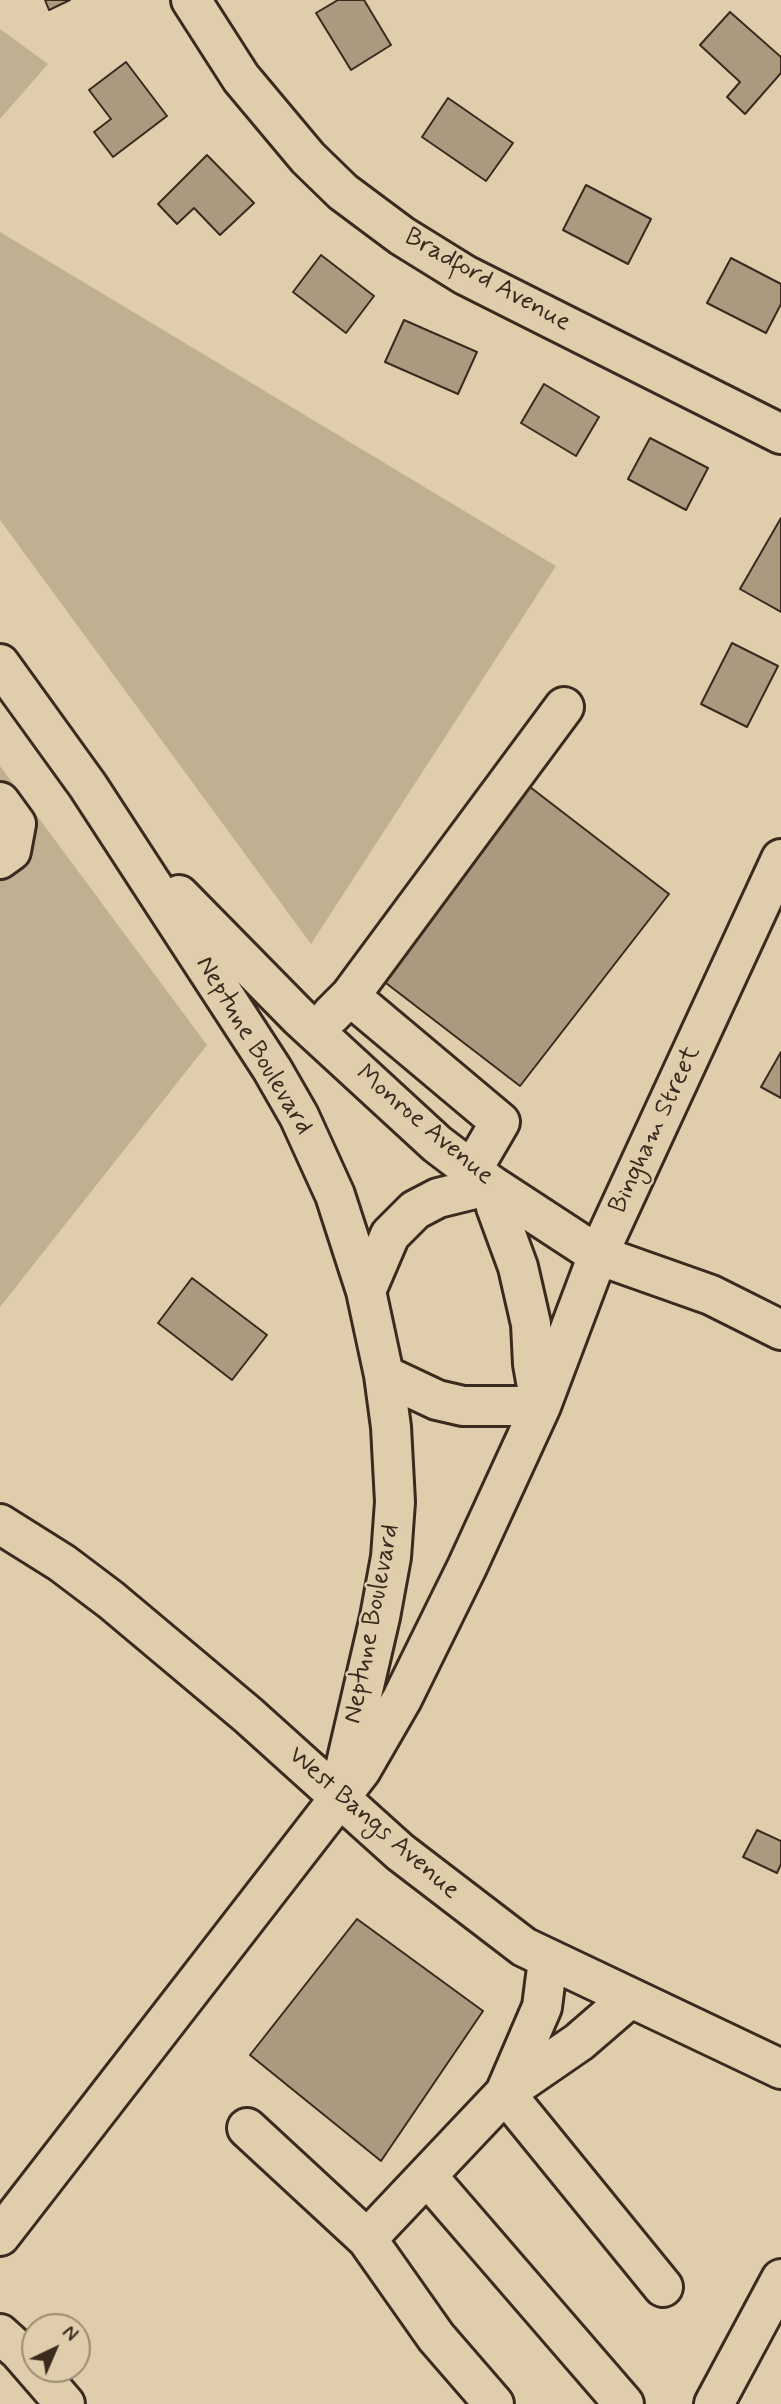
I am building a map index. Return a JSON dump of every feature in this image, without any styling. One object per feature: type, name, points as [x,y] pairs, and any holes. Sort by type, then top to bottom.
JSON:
[{"type":"street","name":"Bradford Avenue","points":[[191,0],[241,78],[298,148],[344,192],[402,236],[465,275],[781,434]]},
{"type":"street","name":"Neptune Boulevard","points":[[0,664],[124,839],[272,1069],[299,1116],[335,1195],[366,1291],[384,1375],[391,1427],[395,1502],[391,1558],[338,1797],[0,2236]]},
{"type":"street","points":[[315,1031],[350,996],[564,707]]},
{"type":"street","points":[[0,802],[16,824],[11,851],[0,859]]},
{"type":"street","name":"Monroe Avenue","points":[[124,839],[315,1031],[437,1144],[598,1255],[712,1295],[781,1330]]},
{"type":"street","name":"Bingham Street","points":[[338,1797],[361,1770],[402,1699],[467,1567],[541,1406],[598,1255],[778,873]]},
{"type":"street","points":[[350,996],[500,1122],[482,1177],[518,1267],[531,1324],[533,1364],[541,1406],[463,1406],[437,1400],[384,1375]]},
{"type":"street","points":[[366,1291],[390,1235],[415,1210],[482,1177]]},
{"type":"street","name":"West Bangs Avenue","points":[[0,1524],[62,1563],[111,1600],[247,1715],[400,1852],[478,1915],[548,1960],[781,2068]]},
{"type":"street","points":[[505,2092],[542,2007],[548,1960]]},
{"type":"street","points":[[367,2239],[505,2092],[579,2042],[629,1998]]},
{"type":"street","points":[[505,2092],[663,2287]]},
{"type":"street","points":[[247,2128],[367,2239],[436,2337],[494,2404]]},
{"type":"street","points":[[426,2176],[624,2404]]},
{"type":"street","points":[[714,2404],[781,2279]]},
{"type":"street","points":[[0,2334],[20,2352],[65,2404]]},
{"type":"shaded area","points":[[0,29],[48,64],[0,119]]},
{"type":"shaded area","points":[[0,232],[556,566],[311,944],[0,520]]},
{"type":"shaded area","points":[[0,766],[207,1045],[0,1307]]},
{"type":"building","points":[[45,0],[70,0],[49,10]]},
{"type":"building","points":[[338,0],[364,0],[391,45],[351,70],[316,13]]},
{"type":"building","points":[[730,12],[781,57],[781,73],[745,114],[727,97],[740,82],[700,45]]},
{"type":"building","points":[[126,62],[167,116],[113,157],[94,132],[111,119],[89,90]]},
{"type":"building","points":[[448,98],[513,143],[486,181],[422,137]]},
{"type":"building","points":[[207,155],[254,203],[220,235],[194,208],[177,224],[158,204]]},
{"type":"building","points":[[586,185],[651,219],[628,264],[563,230]]},
{"type":"building","points":[[321,255],[374,296],[346,333],[293,292]]},
{"type":"building","points":[[731,258],[781,284],[781,304],[766,333],[707,303]]},
{"type":"building","points":[[404,320],[477,352],[458,394],[385,362]]},
{"type":"building","points":[[544,384],[599,417],[576,456],[521,423]]},
{"type":"building","points":[[650,438],[708,468],[686,510],[628,479]]},
{"type":"building","points":[[781,518],[781,612],[740,589]]},
{"type":"building","points":[[732,643],[778,666],[747,727],[701,704]]},
{"type":"building","points":[[530,787],[669,894],[520,1086],[382,980]]},
{"type":"building","points":[[781,1052],[781,1098],[761,1087]]},
{"type":"building","points":[[192,1278],[267,1335],[232,1380],[158,1323]]},
{"type":"building","points":[[757,1830],[781,1841],[781,1864],[777,1873],[743,1857]]},
{"type":"building","points":[[357,1919],[483,2011],[381,2161],[250,2055]]}]
